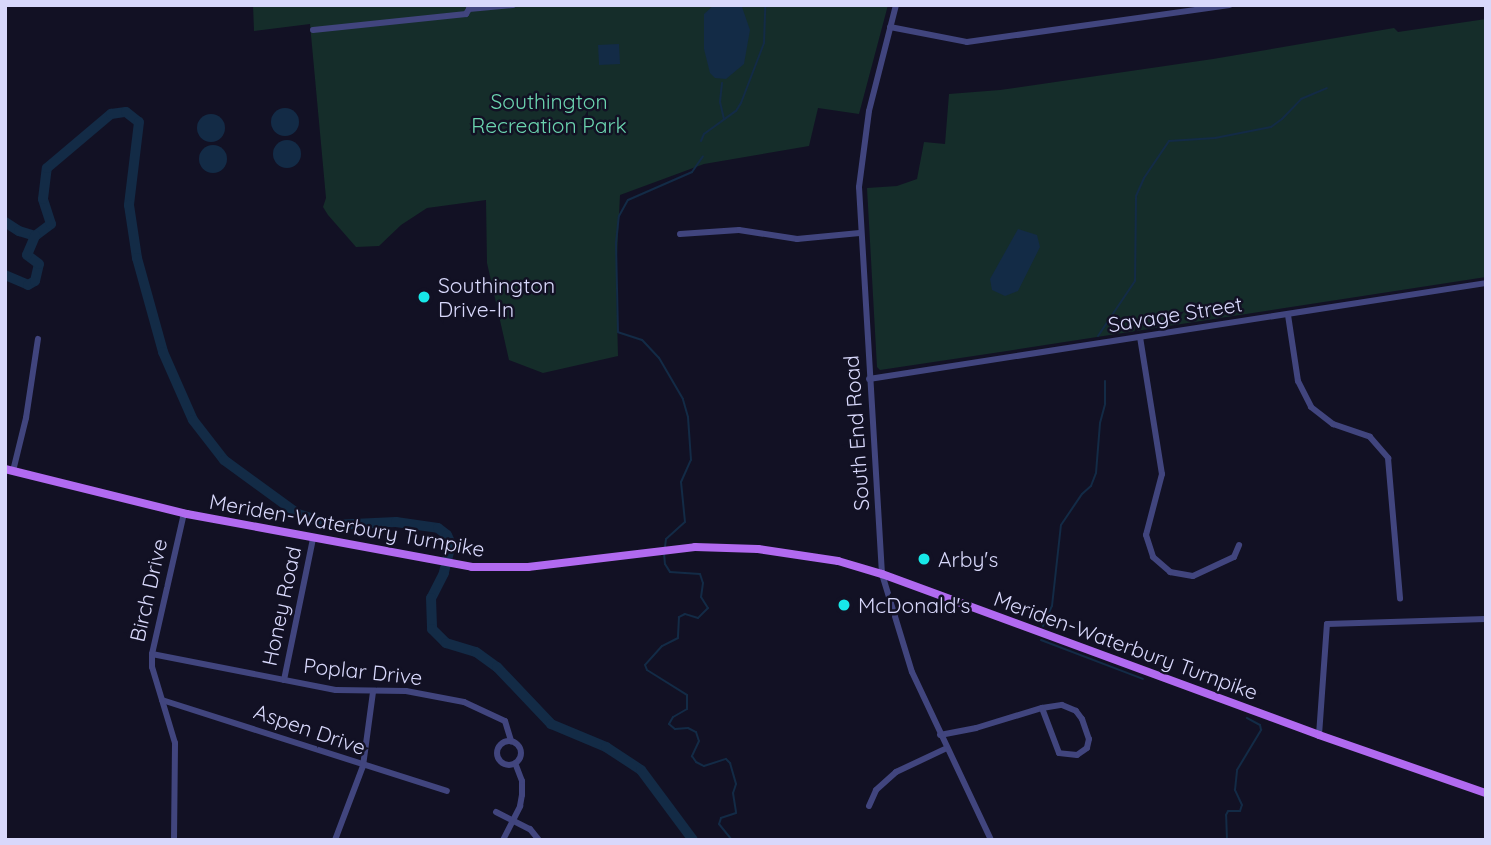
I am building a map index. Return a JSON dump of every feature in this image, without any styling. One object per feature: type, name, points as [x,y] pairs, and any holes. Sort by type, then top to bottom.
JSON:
[{"type":"main road","name":"Meriden-Waterbury Turnpike","points":[[9,470],[184,513],[453,565],[528,567],[665,549],[729,547],[838,561],[882,574],[1318,735],[1486,793]]},
{"type":"street","points":[[313,30],[466,14],[469,9],[513,5]]},
{"type":"street","name":"South End Road","points":[[896,5],[861,152],[860,233],[882,574],[912,672],[991,840]]},
{"type":"street","points":[[890,27],[967,42],[1187,8],[1229,5]]},
{"type":"street","points":[[680,234],[739,230],[797,239],[860,233]]},
{"type":"street","name":"Savage Street","points":[[869,379],[1486,283]]},
{"type":"street","points":[[1288,314],[1298,381],[1311,407],[1333,424],[1370,437],[1388,458],[1400,598]]},
{"type":"street","points":[[1140,338],[1162,474],[1146,535],[1153,556],[1170,572],[1192,576],[1234,557],[1239,545]]},
{"type":"street","points":[[9,470],[26,418],[38,339]]},
{"type":"street","name":"Birch Drive","points":[[174,840],[175,743],[152,667],[152,654],[184,513]]},
{"type":"street","name":"Honey Road","points":[[284,680],[313,539]]},
{"type":"street","points":[[1318,735],[1327,624],[1486,619]]},
{"type":"street","name":"Poplar Drive","points":[[152,654],[336,690],[406,691],[464,702],[505,721],[511,741]]},
{"type":"street","points":[[335,840],[363,766],[373,692]]},
{"type":"street","name":"Aspen Drive","points":[[162,701],[240,723],[363,766],[447,791]]},
{"type":"street","points":[[940,735],[976,728],[1042,708],[1062,705],[1076,711],[1087,730],[1087,748],[1072,756],[1059,753],[1042,708]]},
{"type":"street","points":[[511,741],[520,748],[519,759],[515,763],[502,763],[496,755],[498,746],[511,741]]},
{"type":"street","points":[[869,806],[876,790],[896,772],[947,748]]},
{"type":"street","points":[[503,840],[514,820],[522,795],[522,780],[515,763]]},
{"type":"street","points":[[496,812],[514,820],[539,840]]},
{"type":"green space","name":"Southington Recreation Park","points":[[253,5],[888,5],[859,114],[818,108],[809,146],[704,164],[620,195],[616,277],[618,356],[543,373],[509,360],[487,263],[486,200],[427,208],[401,225],[379,246],[356,247],[328,215],[323,207],[326,198],[310,24],[254,31]]},
{"type":"green space","points":[[1486,19],[1486,277],[880,370],[877,367],[867,188],[897,186],[917,179],[924,142],[945,144],[949,94],[1000,90],[1213,59],[1394,28],[1398,32]]},
{"type":"water","points":[[714,5],[742,7],[750,30],[744,64],[726,79],[715,78],[710,73],[704,49],[704,14]]},
{"type":"water","points":[[619,44],[620,64],[599,65],[598,45]]},
{"type":"water","points":[[285,108],[295,112],[299,122],[295,132],[285,136],[275,132],[271,122],[275,112]]},
{"type":"water","points":[[211,114],[221,118],[225,128],[221,138],[211,142],[201,138],[197,128],[201,118]]},
{"type":"water","points":[[287,140],[297,144],[301,154],[297,164],[287,168],[277,164],[273,154],[277,144]]},
{"type":"water","points":[[213,145],[223,149],[227,159],[223,169],[213,173],[203,169],[199,159],[203,149]]},
{"type":"water","points":[[1018,229],[1037,235],[1040,247],[1018,291],[1005,296],[992,290],[990,279]]},
{"type":"waterway","points":[[701,141],[704,134],[736,111],[741,103],[764,43],[765,5]]},
{"type":"waterway","points":[[722,83],[720,102],[724,119]]},
{"type":"waterway","points":[[1098,336],[1135,281],[1136,196],[1144,178],[1169,141],[1215,138],[1271,127],[1301,99],[1327,88]]},
{"type":"waterway","points":[[5,222],[19,231],[35,236],[51,224],[43,199],[47,168],[111,114],[126,112],[139,122],[129,205],[137,258],[163,352],[193,420],[224,460],[298,514],[332,525],[396,522],[438,528],[447,535],[451,544],[444,573],[431,598],[432,629],[446,643],[476,652],[497,667],[551,724],[606,747],[641,770],[693,840]]},
{"type":"waterway","points":[[665,547],[666,539],[685,522],[681,482],[691,460],[688,417],[683,399],[659,358],[642,340],[618,332],[616,243],[619,216],[628,200],[692,172],[703,156]]},
{"type":"waterway","points":[[5,275],[28,285],[35,281],[39,264],[27,255],[35,236]]},
{"type":"waterway","points":[[1043,626],[1052,606],[1061,525],[1082,494],[1091,486],[1096,473],[1100,423],[1105,404],[1105,381]]},
{"type":"waterway","points":[[664,553],[665,564],[670,572],[700,574],[703,583],[701,597],[708,608],[698,618],[685,614],[679,617],[678,638],[662,646],[645,665],[647,670],[687,695],[687,709],[673,717],[669,724],[675,729],[688,728],[696,732],[699,741],[692,756],[696,762],[704,766],[726,759],[730,763],[736,784],[733,793],[736,813],[721,818],[719,824],[732,840]]},
{"type":"waterway","points":[[1041,640],[1143,679]]},
{"type":"waterway","points":[[1227,840],[1226,815],[1228,811],[1240,811],[1242,805],[1235,790],[1237,770],[1261,730],[1260,725],[1247,718]]},
{"type":"place","name":"Southington Drive-In","points":[[424,297]]},
{"type":"place","name":"Arby's","points":[[924,559]]},
{"type":"place","name":"McDonald's","points":[[844,605]]}]
